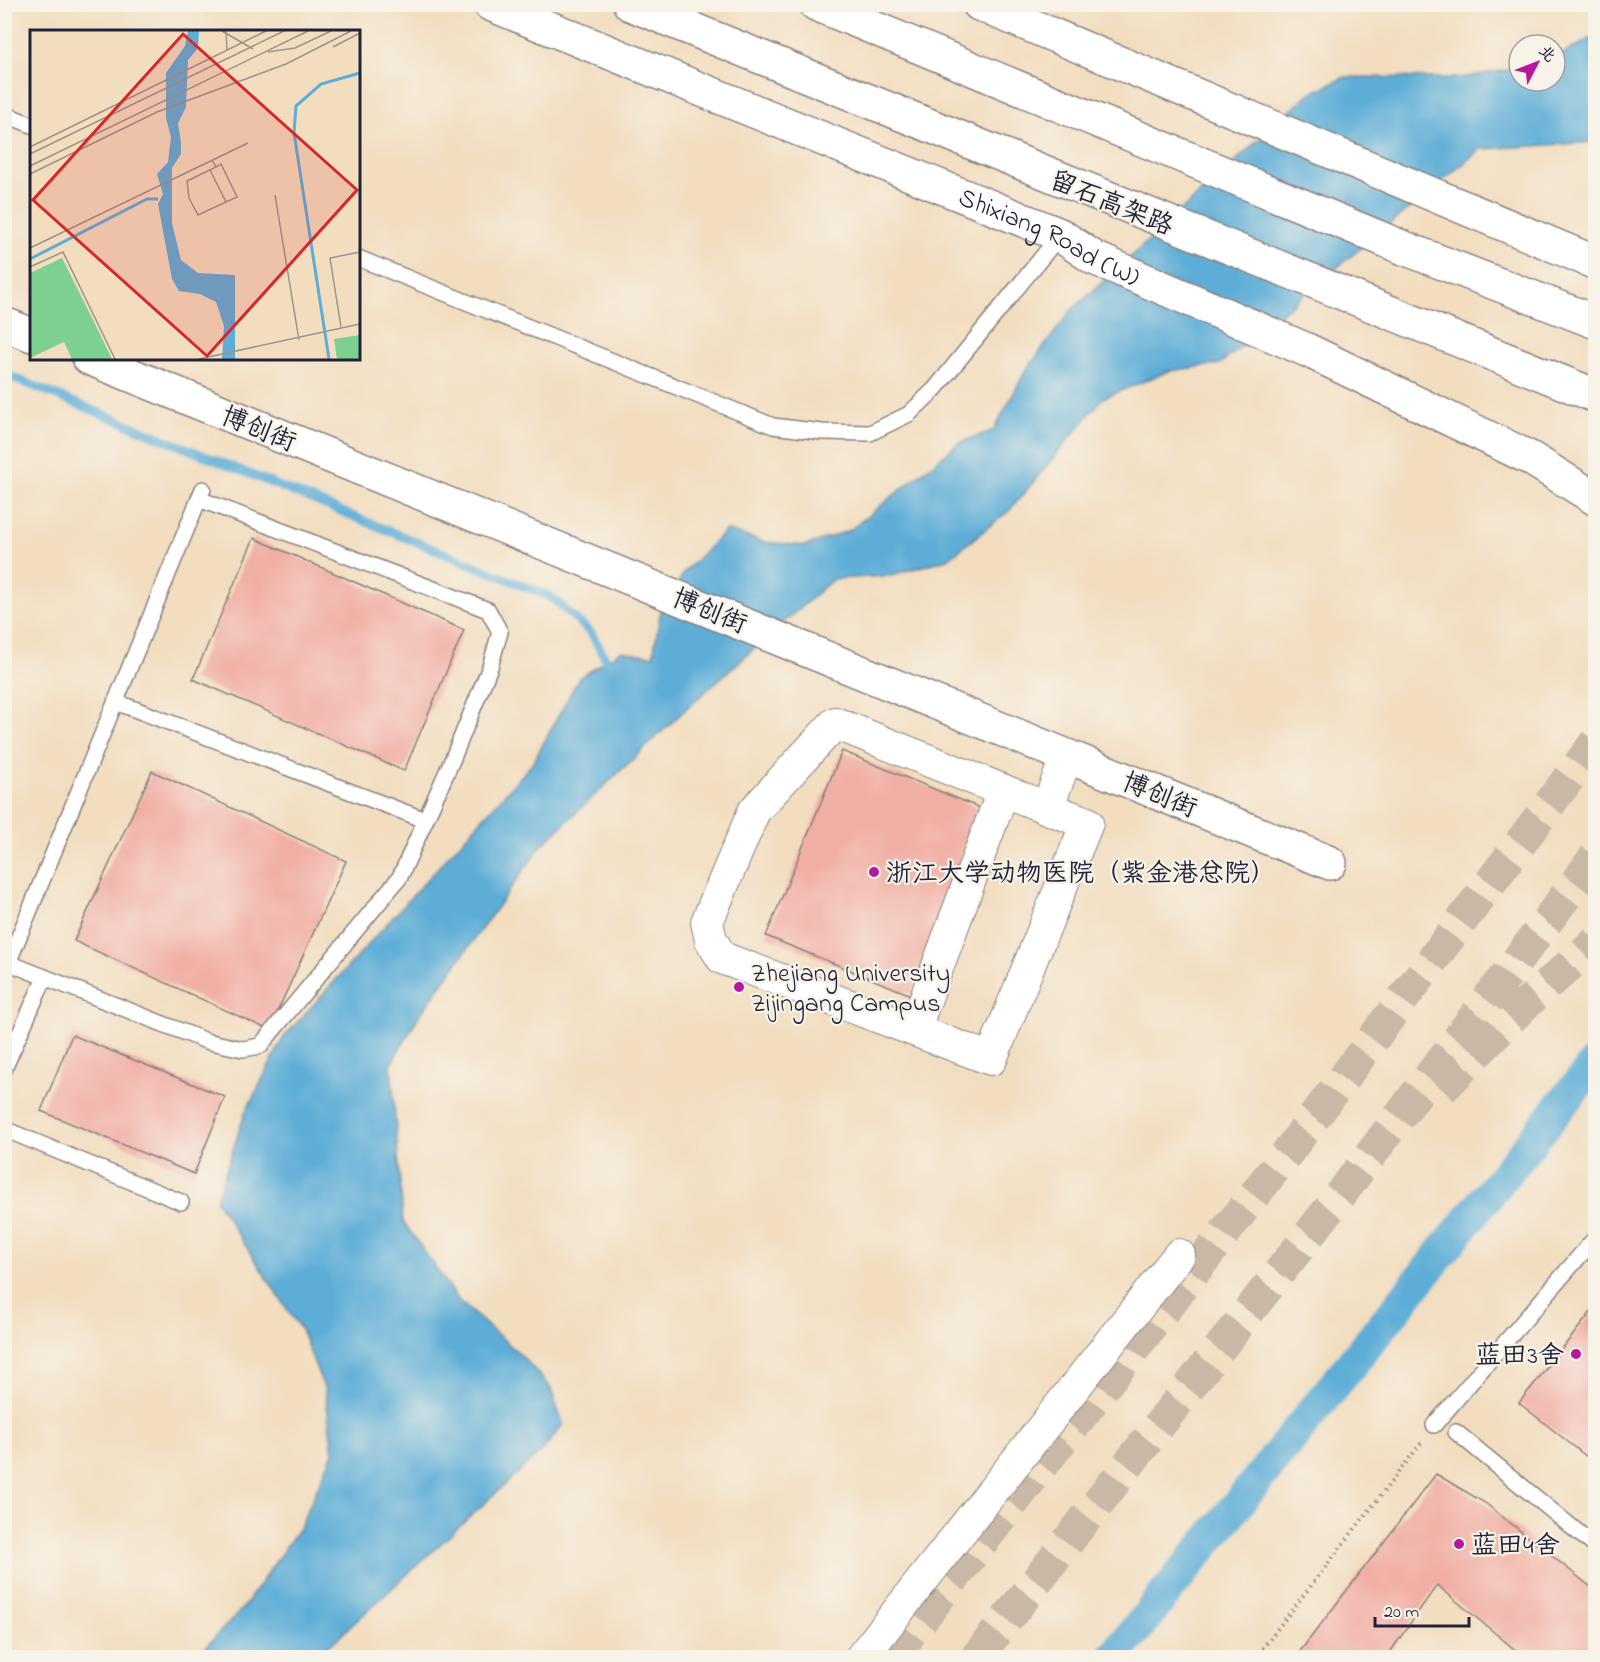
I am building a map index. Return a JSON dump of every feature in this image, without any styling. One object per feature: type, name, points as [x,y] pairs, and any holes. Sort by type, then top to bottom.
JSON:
[{"type":"main road","name":"Shixiang Road (W)","points":[[490,4],[1060,235],[1094,258],[1307,350],[1530,458],[1596,499]]},
{"type":"main road","name":"留石高架路","points":[[630,4],[1381,311],[1596,396]]},
{"type":"main road","points":[[816,4],[1404,248],[1596,322]]},
{"type":"main road","points":[[980,4],[1438,199],[1596,263]]},
{"type":"main road","points":[[4,324],[30,334]]},
{"type":"main road","name":"博创街","points":[[94,360],[591,564],[647,583],[1330,863]]},
{"type":"street","points":[[835,723],[1003,791],[1087,823],[991,1059],[722,958],[711,940],[707,922],[754,811],[835,723]]},
{"type":"street","points":[[1047,808],[1066,756]]},
{"type":"street","points":[[914,1030],[1003,791]]},
{"type":"street","points":[[861,1658],[1179,1255]]},
{"type":"lane","points":[[4,114],[30,124]]},
{"type":"lane","points":[[360,259],[773,426],[822,432],[870,433],[909,414],[935,388],[1060,235]]},
{"type":"lane","points":[[201,494],[488,609],[500,632],[490,667],[400,877],[260,1046],[243,1049],[206,1041],[45,977],[7,968],[116,702],[201,494]]},
{"type":"lane","points":[[116,702],[425,820]]},
{"type":"lane","points":[[4,1069],[45,977]]},
{"type":"lane","points":[[4,1129],[181,1202]]},
{"type":"lane","points":[[1434,1425],[1596,1238]]},
{"type":"lane","points":[[1456,1432],[1596,1547]]},
{"type":"path","points":[[1255,1658],[1434,1425]]},
{"type":"water","points":[[1595,36],[1595,142],[1481,149],[1220,364],[1169,371],[1103,398],[1010,510],[948,559],[888,576],[833,579],[687,708],[541,846],[419,1016],[391,1064],[403,1221],[459,1301],[521,1355],[550,1387],[563,1424],[544,1449],[317,1657],[195,1658],[243,1608],[300,1527],[333,1453],[325,1390],[301,1330],[216,1201],[245,1113],[284,1037],[532,764],[579,678],[621,651],[653,656],[661,609],[686,570],[726,530],[764,542],[805,546],[850,530],[959,443],[994,430],[1025,372],[1071,311],[1309,94],[1345,77],[1460,78],[1507,70],[1507,93],[1567,93],[1567,51]]},
{"type":"building","points":[[254,538],[464,630],[404,771],[193,679]]},
{"type":"building","name":"浙江大学动物医院（紫金港总院）","points":[[842,751],[980,808],[911,995],[766,936]]},
{"type":"building","points":[[152,771],[346,861],[269,1030],[74,941]]},
{"type":"building","points":[[72,1035],[225,1097],[194,1174],[41,1111]]},
{"type":"building","name":"蓝田3舍","points":[[1596,1306],[1596,1464],[1519,1403]]},
{"type":"building","name":"蓝田4舍","points":[[1436,1474],[1485,1503],[1596,1591],[1596,1658],[1525,1658],[1437,1585],[1386,1658],[1295,1658]]},
{"type":"waterway","points":[[4,374],[551,597],[591,633],[612,670]]},
{"type":"waterway","points":[[1113,1658],[1596,1062]]},
{"type":"tunnel","points":[[891,1658],[1291,1148],[1596,742]]},
{"type":"tunnel","points":[[976,1658],[1341,1194],[1596,856]]},
{"type":"tunnel","points":[[1442,1089],[1522,1007],[1596,942]]},
{"type":"place","name":"浙江大学动物医院（紫金港总院）","points":[[874,872]]},
{"type":"place","name":"Zhejiang University Zijingang Campus","points":[[739,987]]},
{"type":"place","name":"蓝田3舍","points":[[1576,1354]]},
{"type":"place","name":"蓝田4舍","points":[[1459,1544]]}]
